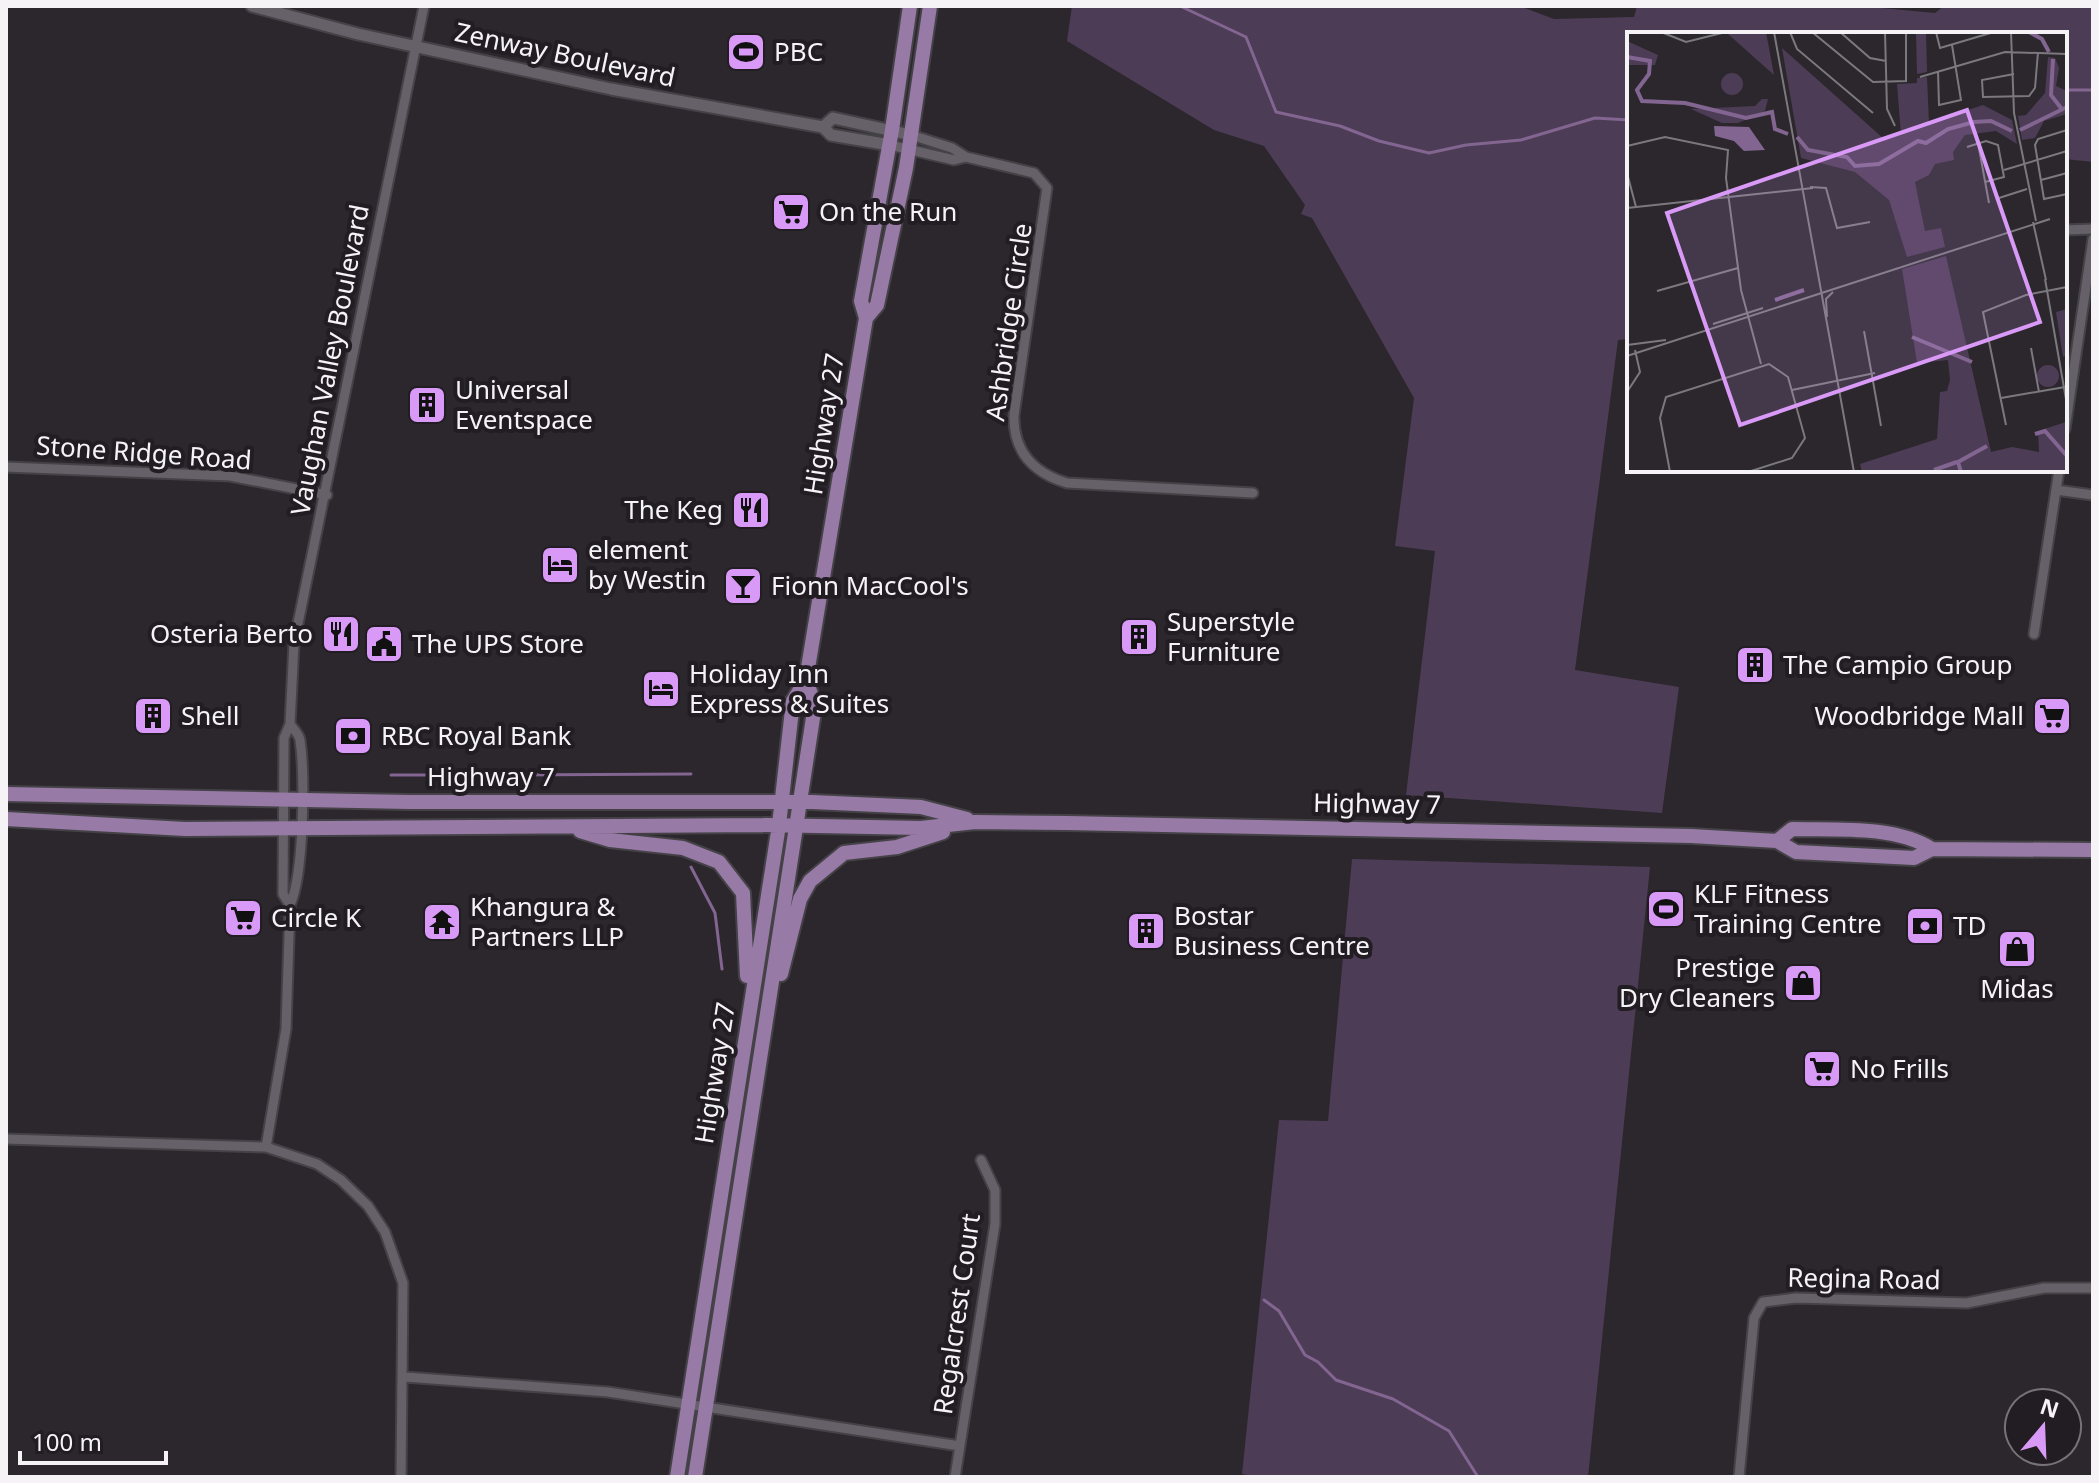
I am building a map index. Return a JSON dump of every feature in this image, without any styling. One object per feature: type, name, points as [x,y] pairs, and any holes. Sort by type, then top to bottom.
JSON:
[{"type":"main road","name":"Highway 27","points":[[677,1477],[686,1403],[779,825],[793,701],[806,680],[866,318],[861,301],[891,138],[910,6]]},
{"type":"main road","name":"Highway 27","points":[[866,318],[877,305],[910,142],[930,6]]},
{"type":"main road","name":"Highway 27","points":[[695,1477],[815,705],[806,680]]},
{"type":"main road","name":"Highway 7","points":[[6,794],[798,803],[921,807],[975,822]]},
{"type":"main road","name":"Highway 7","points":[[6,819],[185,829],[779,825],[921,828],[975,822],[1550,830],[1777,841],[1796,852],[1914,858],[1932,849],[2093,850]]},
{"type":"main road","points":[[768,1016],[800,899],[810,881],[844,853],[897,847],[975,822]]},
{"type":"main road","points":[[564,826],[610,840],[683,848],[719,862],[743,893],[748,1014]]},
{"type":"main road","name":"Highway 7","points":[[1777,841],[1792,829],[1843,831],[1914,837],[1932,849]]},
{"type":"street","name":"Zenway Boulevard","points":[[252,6],[640,95],[823,127],[833,118],[910,142]]},
{"type":"street","name":"Vaughan Valley Boulevard","points":[[290,905],[283,894],[284,738],[290,724],[294,643],[327,495],[424,6]]},
{"type":"street","name":"Ashbridge Circle","points":[[910,142],[954,160],[966,157],[1034,173],[1047,188],[1014,415],[1015,434],[1028,462],[1048,477],[1067,483],[1253,493]]},
{"type":"street","points":[[2067,230],[2093,229]]},
{"type":"street","points":[[2067,415],[2093,239]]},
{"type":"street","name":"Stone Ridge Road","points":[[6,467],[230,476],[327,495]]},
{"type":"street","points":[[2034,634],[2059,472]]},
{"type":"street","points":[[2056,490],[2093,495]]},
{"type":"street","name":"Vaughan Valley Boulevard","points":[[290,724],[299,737],[302,798],[296,892],[290,905]]},
{"type":"street","points":[[266,1147],[286,1029],[290,905]]},
{"type":"street","points":[[6,1139],[266,1147],[317,1164],[341,1180],[368,1206],[385,1232],[403,1283],[405,1377],[401,1477]]},
{"type":"street","name":"Regalcrest Court","points":[[955,1477],[995,1224],[995,1190],[981,1160]]},
{"type":"street","name":"Regina Road","points":[[1739,1477],[1754,1318],[1763,1302],[1796,1298],[1967,1303],[2057,1286],[2093,1288]]},
{"type":"street","points":[[405,1377],[530,1384],[686,1403],[960,1446]]},
{"type":"shaded area","points":[[1072,6],[1519,6],[1554,19],[1634,17],[1637,6],[1860,6],[1935,13],[1944,6],[2093,6],[2093,162],[2067,159],[2067,32],[1627,32],[1627,339],[1618,340],[1575,670],[1679,687],[1662,813],[1406,795],[1435,551],[1395,546],[1414,398],[1312,218],[1301,214],[1305,205],[1264,146],[1214,130],[1067,41]]},
{"type":"shaded area","points":[[1352,859],[1650,867],[1588,1477],[1255,1477],[1242,1474],[1279,1120],[1328,1121]]},
{"type":"waterway","points":[[1180,6],[1246,37],[1276,112],[1340,126],[1379,141],[1429,153],[1466,145],[1521,140],[1595,118],[1627,120]]},
{"type":"waterway","points":[[2067,90],[2093,90]]},
{"type":"waterway","points":[[490,775],[691,774]]},
{"type":"waterway","points":[[391,775],[464,775]]},
{"type":"waterway","points":[[691,867],[715,913],[722,969]]},
{"type":"waterway","points":[[1264,1300],[1279,1311],[1305,1355],[1318,1362],[1336,1380],[1393,1399],[1449,1431],[1478,1477]]},
{"type":"place","name":"PBC","points":[[746,52]]},
{"type":"place","name":"On the Run","points":[[791,212]]},
{"type":"place","name":"Universal Eventspace","points":[[427,405]]},
{"type":"place","name":"The Keg","points":[[751,510]]},
{"type":"place","name":"element by Westin","points":[[560,565]]},
{"type":"place","name":"Fionn MacCool's","points":[[743,586]]},
{"type":"place","name":"Osteria Berto","points":[[341,634]]},
{"type":"place","name":"Superstyle Furniture","points":[[1139,637]]},
{"type":"place","name":"The UPS Store","points":[[384,644]]},
{"type":"place","name":"The Campio Group","points":[[1755,665]]},
{"type":"place","name":"Holiday Inn Express & Suites","points":[[661,689]]},
{"type":"place","name":"Shell","points":[[153,716]]},
{"type":"place","name":"Woodbridge Mall","points":[[2052,716]]},
{"type":"place","name":"RBC Royal Bank","points":[[353,736]]},
{"type":"place","name":"KLF Fitness Training Centre","points":[[1666,909]]},
{"type":"place","name":"Circle K","points":[[243,918]]},
{"type":"place","name":"Khangura & Partners LLP","points":[[442,922]]},
{"type":"place","name":"TD","points":[[1925,926]]},
{"type":"place","name":"Bostar Business Centre","points":[[1146,931]]},
{"type":"place","name":"Midas","points":[[2017,949]]},
{"type":"place","name":"Prestige Dry Cleaners","points":[[1803,983]]},
{"type":"place","name":"No Frills","points":[[1822,1069]]}]
